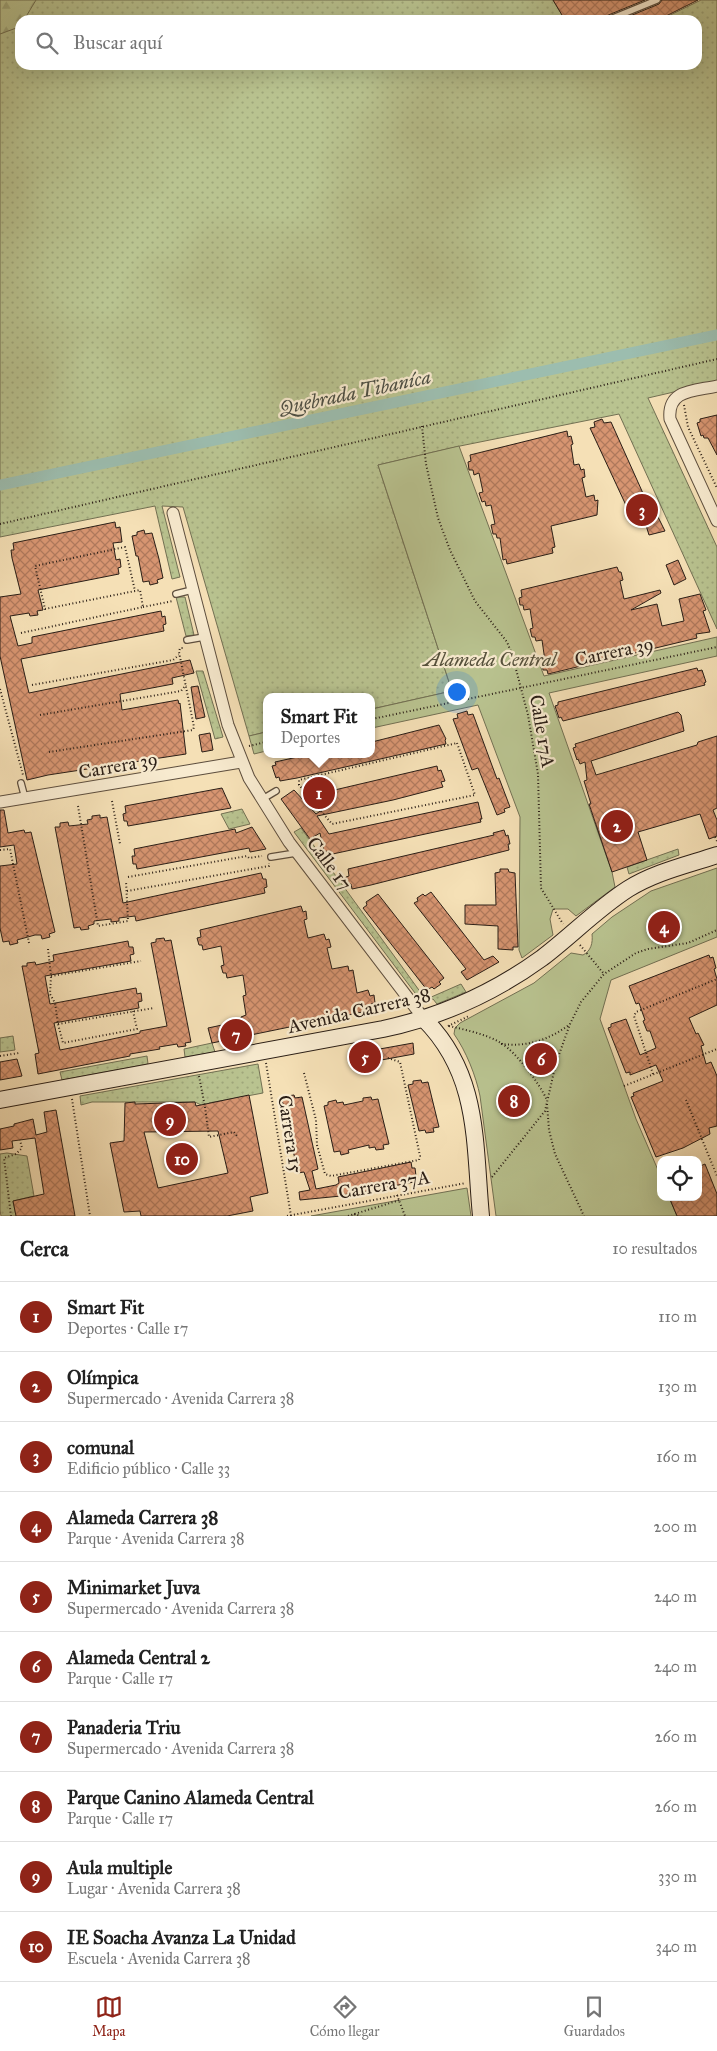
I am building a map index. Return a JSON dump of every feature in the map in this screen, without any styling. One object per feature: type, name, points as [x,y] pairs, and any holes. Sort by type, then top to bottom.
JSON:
[{"type":"main road","name":"Avenida Carrera 38","points":[[0,1100],[383,1029],[428,1024],[509,979],[541,958],[595,912],[634,886],[671,870],[717,855]]},
{"type":"main road","name":"Calle 17","points":[[428,1024],[455,1059],[468,1095],[482,1181],[481,1216]]},
{"type":"street","points":[[717,386],[677,395],[672,400],[669,409],[670,418],[717,521]]},
{"type":"street","name":"Calle 17","points":[[173,513],[228,725],[241,762],[261,800],[297,852],[428,1024]]},
{"type":"street","name":"Carrera 39","points":[[0,802],[241,762]]},
{"type":"lane","points":[[620,15],[658,0]]},
{"type":"lane","points":[[176,597],[192,590]]},
{"type":"lane","points":[[187,640],[205,640]]},
{"type":"lane","points":[[23,782],[25,798]]},
{"type":"lane","points":[[261,800],[276,791]]},
{"type":"lane","points":[[268,857],[297,852]]},
{"type":"path","points":[[0,524],[717,359]]},
{"type":"path","points":[[677,395],[686,406],[685,414],[688,427],[717,488]]},
{"type":"path","name":"Calle 17A","points":[[422,426],[426,464],[438,518],[450,550],[475,601],[507,642],[521,687],[528,715],[538,774],[541,888],[570,934],[604,974]]},
{"type":"path","points":[[135,591],[125,547],[35,566],[45,609],[135,591],[140,590],[143,607]]},
{"type":"path","points":[[21,633],[143,607],[176,597]]},
{"type":"path","points":[[49,752],[193,730],[194,727],[179,655],[180,648],[205,640]]},
{"type":"path","name":"Carrera 39","points":[[375,718],[521,687],[624,668],[717,647]]},
{"type":"path","points":[[32,685],[173,660],[179,655]]},
{"type":"path","points":[[40,715],[181,691],[186,686]]},
{"type":"path","points":[[0,689],[23,782]]},
{"type":"path","points":[[237,748],[263,743]]},
{"type":"path","points":[[457,743],[475,795],[332,824],[299,785],[299,780],[457,743]]},
{"type":"path","points":[[112,801],[120,844]]},
{"type":"path","points":[[78,806],[98,926],[128,921],[126,881]]},
{"type":"path","points":[[715,837],[717,841]]},
{"type":"path","points":[[0,850],[10,849],[29,943]]},
{"type":"path","points":[[127,891],[269,866],[268,857],[249,858],[247,856],[128,878]]},
{"type":"path","points":[[482,1181],[491,1180],[545,1111],[556,1063],[570,1024],[581,1002],[604,974],[636,953],[648,949],[688,943],[717,930]]},
{"type":"path","points":[[48,949],[51,976],[50,994],[55,1003],[63,1043],[137,1030],[133,1011]]},
{"type":"path","points":[[51,976],[141,961]]},
{"type":"path","points":[[653,1074],[634,1016],[636,1012],[717,979]]},
{"type":"path","points":[[58,1024],[154,1008]]},
{"type":"path","points":[[428,1024],[448,1026],[489,1038],[501,1044],[520,1062],[547,1100],[549,1130],[555,1154],[584,1216]]},
{"type":"path","points":[[501,1044],[539,1042],[570,1024]]},
{"type":"path","points":[[624,1086],[717,1049]]},
{"type":"path","points":[[0,1056],[19,1052]]},
{"type":"path","name":"Carrera 15","points":[[265,1057],[291,1216]]},
{"type":"path","points":[[304,1073],[316,1120],[317,1144],[325,1174],[331,1176],[418,1160],[420,1156],[400,1062],[388,1058]]},
{"type":"path","points":[[197,1069],[205,1107],[208,1137],[234,1132],[237,1136]]},
{"type":"path","points":[[70,1092],[90,1216]]},
{"type":"path","points":[[686,1100],[717,1176]]},
{"type":"path","points":[[0,1159],[19,1152],[22,1148],[20,1140]]},
{"type":"path","points":[[4,1158],[11,1216]]},
{"type":"path","name":"Carrera 37A","points":[[287,1216],[482,1181]]},
{"type":"path","points":[[398,1195],[405,1216]]},
{"type":"path","points":[[348,1216],[400,1200]]},
{"type":"path","points":[[354,1215],[361,1216]]},
{"type":"green space","points":[[0,0],[553,0],[562,15],[15,15],[15,70],[702,70],[702,15],[670,15],[701,0],[717,0],[717,382],[648,398],[717,547],[717,629],[619,414],[460,446],[378,465],[452,691],[375,708],[375,693],[263,693],[263,733],[249,736],[183,507],[162,506],[180,577],[172,579],[155,506],[0,537]]},
{"type":"green space","points":[[0,0],[36,0],[27,15],[15,15],[15,28],[0,34]]},
{"type":"green space","name":"Alameda Central","points":[[459,446],[544,676],[717,637],[717,656],[549,693],[612,872],[615,887],[576,916],[568,909],[553,909],[550,919],[553,935],[522,958],[519,950],[520,817],[478,705],[375,727],[375,708],[452,691],[378,465]]},
{"type":"green space","points":[[176,597],[185,597],[194,635],[186,636]]},
{"type":"green space","points":[[196,671],[203,671],[223,737],[215,739]]},
{"type":"green space","points":[[263,733],[263,752],[254,754],[249,736]]},
{"type":"green space","points":[[242,809],[250,824],[229,829],[221,814]]},
{"type":"green space","points":[[301,828],[424,997],[429,998],[461,984],[466,992],[437,1004],[433,999],[424,1001],[418,997],[294,832]]},
{"type":"green space","points":[[678,849],[679,855],[629,874],[627,867]]},
{"type":"green space","points":[[717,868],[717,937],[611,980],[600,1019],[636,1119],[657,1168],[657,1201],[671,1201],[677,1216],[496,1216],[480,1096],[470,1064],[454,1034],[455,1028],[460,1023],[534,983],[571,953],[583,955],[586,953],[591,946],[592,934],[612,917],[651,891]]},
{"type":"green space","points":[[13,1036],[15,1050],[0,1052],[0,1038]]},
{"type":"green space","points":[[212,1043],[215,1052],[185,1057],[184,1049]]},
{"type":"green space","points":[[147,1056],[148,1064],[62,1080],[60,1072]]},
{"type":"green space","points":[[258,1064],[263,1093],[209,1103],[205,1107],[195,1102],[92,1102],[81,1105],[80,1096]]},
{"type":"green space","points":[[7,1153],[27,1156],[34,1196],[13,1201],[16,1216],[1,1216],[0,1210],[0,1154]]},
{"type":"green space","points":[[467,1188],[471,1216],[311,1216]]},
{"type":"building","points":[[553,0],[645,0],[608,15],[562,15]]},
{"type":"building","points":[[662,0],[698,0],[668,15],[632,15],[659,4]]},
{"type":"building","points":[[717,415],[717,455],[708,438],[704,438],[703,435],[701,436],[697,423],[700,422],[700,419]]},
{"type":"building","points":[[602,419],[604,423],[611,422],[646,500],[649,499],[665,531],[649,535],[644,519],[642,520],[639,512],[631,516],[590,428],[595,427],[594,422]]},
{"type":"building","points":[[567,431],[568,437],[571,436],[573,444],[571,445],[574,465],[579,464],[581,470],[584,469],[585,477],[582,478],[586,497],[594,495],[595,501],[598,500],[597,515],[551,526],[555,547],[552,548],[553,553],[507,564],[506,559],[503,560],[500,538],[493,534],[491,525],[495,524],[491,505],[486,506],[485,501],[482,502],[479,493],[483,492],[479,473],[474,475],[473,470],[469,470],[468,462],[471,461],[470,455]]},
{"type":"building","points":[[115,522],[116,528],[120,527],[122,542],[113,543],[116,560],[120,559],[121,567],[118,568],[119,574],[38,590],[43,610],[37,611],[38,615],[30,616],[29,613],[10,616],[18,646],[32,643],[32,637],[161,611],[162,617],[165,616],[166,624],[163,625],[164,631],[21,659],[29,693],[190,660],[194,673],[172,678],[173,684],[120,694],[122,710],[178,700],[180,703],[186,754],[48,775],[27,780],[0,656],[0,597],[21,594],[12,558],[11,550],[14,550],[13,543]]},
{"type":"building","points":[[144,530],[145,534],[152,533],[163,578],[157,580],[158,583],[150,585],[149,581],[143,582],[132,536]]},
{"type":"building","points":[[678,560],[686,579],[674,585],[666,565]]},
{"type":"building","points":[[617,567],[619,572],[621,572],[623,580],[620,581],[624,599],[660,590],[661,593],[631,610],[657,604],[662,626],[684,621],[679,599],[700,594],[706,610],[703,611],[710,632],[696,634],[697,638],[548,674],[547,670],[543,670],[542,662],[545,661],[542,640],[536,641],[535,637],[532,637],[530,629],[533,628],[530,609],[524,610],[523,605],[520,605],[521,590]]},
{"type":"building","points":[[697,668],[698,671],[702,670],[706,682],[704,683],[705,685],[563,721],[561,717],[559,718],[555,706],[558,705],[558,702]]},
{"type":"building","points":[[198,686],[205,717],[196,719],[191,687]]},
{"type":"building","points":[[467,711],[468,715],[473,714],[497,779],[499,778],[510,807],[504,809],[505,812],[497,815],[478,768],[472,770],[453,719],[458,718],[457,714]]},
{"type":"building","points":[[678,712],[681,715],[684,731],[591,761],[596,775],[697,745],[698,742],[717,736],[717,808],[713,810],[717,820],[717,836],[709,839],[700,814],[638,832],[647,860],[612,872],[589,804],[591,804],[584,781],[587,780],[585,762],[580,764],[573,748],[576,747],[575,744]]},
{"type":"building","points":[[439,725],[446,739],[446,744],[280,781],[279,777],[276,778],[272,766],[276,765],[275,762],[293,758],[375,758],[375,741]]},
{"type":"building","points":[[210,733],[213,750],[202,752],[199,735]]},
{"type":"building","points":[[437,766],[438,771],[441,770],[445,781],[441,782],[443,787],[317,816],[329,834],[478,802],[481,822],[328,855],[327,851],[324,852],[320,833],[310,839],[281,799],[294,790],[316,814],[326,807],[323,796],[326,795],[326,792]]},
{"type":"building","points":[[222,788],[231,808],[128,826],[127,821],[124,821],[125,806]]},
{"type":"building","points":[[0,810],[4,810],[8,833],[24,830],[25,833],[31,832],[55,932],[49,934],[50,937],[42,939],[41,935],[35,935],[17,940],[18,943],[10,945],[9,941],[3,942],[0,928],[0,866],[17,864],[14,845],[0,847]]},
{"type":"building","points":[[100,815],[100,818],[107,817],[123,903],[261,873],[263,879],[266,879],[267,887],[264,888],[265,893],[136,921],[135,916],[119,918],[119,921],[111,922],[111,919],[94,921],[94,924],[88,926],[89,929],[81,930],[80,927],[74,928],[55,827],[60,827],[60,823],[68,822],[69,826],[88,824],[87,820],[92,819],[92,816]]},
{"type":"building","points":[[252,827],[266,849],[250,852],[249,848],[137,869],[136,864],[133,864],[132,856],[135,856],[134,849],[235,829],[236,833]]},
{"type":"building","points":[[504,830],[506,836],[508,835],[509,850],[352,889],[351,884],[347,884],[348,869],[494,835],[493,833]]},
{"type":"building","points":[[500,869],[508,869],[509,872],[515,873],[518,947],[513,947],[513,950],[498,949],[498,926],[465,924],[465,905],[496,905],[495,873],[500,872]]},
{"type":"building","points":[[431,892],[484,960],[493,956],[499,962],[467,980],[461,972],[466,969],[414,903],[423,894],[425,896]]},
{"type":"building","points":[[378,894],[444,978],[439,982],[441,984],[434,989],[432,987],[427,990],[363,908],[367,905],[366,902]]},
{"type":"building","points":[[301,906],[303,912],[306,911],[307,919],[304,920],[308,938],[324,934],[326,940],[329,939],[331,947],[327,948],[332,969],[348,966],[349,971],[353,970],[357,993],[368,990],[370,996],[374,995],[375,1003],[371,1004],[372,1010],[212,1043],[208,1028],[241,1021],[241,1017],[246,1015],[243,996],[246,995],[243,975],[227,978],[226,973],[223,973],[221,966],[224,965],[221,946],[203,950],[202,945],[199,945],[197,938],[201,937],[200,930]]},
{"type":"building","points":[[164,938],[165,941],[171,940],[191,1042],[185,1043],[186,1046],[178,1047],[177,1044],[159,1047],[160,1049],[130,1054],[130,1056],[38,1074],[35,1054],[39,1053],[22,966],[27,966],[27,963],[35,962],[36,965],[54,961],[53,955],[128,941],[129,947],[133,947],[134,954],[130,955],[131,961],[45,976],[50,1004],[136,988],[137,994],[141,993],[142,1001],[138,1002],[139,1008],[54,1023],[60,1050],[167,1026],[151,943],[156,942],[156,939]]},
{"type":"building","points":[[709,955],[710,958],[713,957],[717,979],[717,1005],[689,1018],[696,1034],[698,1033],[704,1045],[701,1046],[706,1064],[711,1062],[717,1076],[717,1126],[709,1128],[710,1134],[683,1148],[656,1157],[631,1097],[634,1096],[633,1093],[663,1081],[656,1065],[630,1075],[630,1072],[626,1073],[608,1028],[611,1027],[611,1024],[626,1019],[640,1055],[656,1048],[650,1031],[647,1031],[643,1021],[645,1020],[639,1003],[636,1004],[629,986]]},
{"type":"building","points":[[413,1043],[414,1054],[354,1065],[352,1054]]},
{"type":"building","points":[[17,1059],[22,1076],[0,1080],[0,1062]]},
{"type":"building","points":[[421,1080],[422,1083],[428,1082],[439,1127],[433,1128],[434,1132],[426,1133],[425,1130],[419,1131],[408,1085],[413,1084],[413,1081]]},
{"type":"building","points":[[249,1095],[268,1193],[250,1197],[253,1211],[227,1216],[141,1216],[140,1211],[124,1212],[110,1143],[124,1141],[125,1103],[195,1102],[196,1106]],"holes":[[[218,1131],[228,1173],[158,1188],[144,1132]]]},
{"type":"building","points":[[294,1095],[295,1098],[302,1097],[318,1169],[312,1171],[316,1189],[336,1185],[339,1183],[338,1177],[411,1162],[412,1168],[415,1168],[416,1176],[413,1177],[414,1182],[341,1196],[300,1200],[299,1192],[310,1190],[304,1172],[298,1173],[282,1100],[287,1099],[287,1096]]},
{"type":"building","points":[[371,1097],[372,1100],[378,1099],[389,1144],[383,1145],[384,1149],[376,1150],[375,1147],[369,1148],[369,1145],[348,1150],[349,1153],[341,1155],[340,1151],[334,1152],[324,1106],[328,1105],[328,1102],[336,1100],[337,1103],[343,1102],[344,1105],[363,1101],[363,1098]]},
{"type":"building","points":[[56,1110],[75,1216],[16,1216],[13,1201],[44,1194],[35,1138],[12,1141],[13,1148],[0,1150],[0,1129],[33,1119],[36,1135],[47,1132],[44,1112]]},
{"type":"building","points":[[705,1164],[717,1194],[717,1216],[677,1216],[671,1201],[702,1201],[702,1165]]},
{"type":"waterway","name":"Quebrada Tibaníca","points":[[0,485],[717,335]]},
{"type":"place","name":"comunal","points":[[642,510]]},
{"type":"place","name":"Smart Fit","points":[[319,793]]},
{"type":"place","name":"Olímpica","points":[[617,826]]},
{"type":"place","name":"Alameda Carrera 38","points":[[664,927]]},
{"type":"place","name":"Panaderia Triu","points":[[236,1035]]},
{"type":"place","name":"Minimarket Juva","points":[[365,1057]]},
{"type":"place","name":"Alameda Central 2","points":[[541,1059]]},
{"type":"place","name":"Parque Canino Alameda Central","points":[[514,1101]]},
{"type":"place","name":"Aula multiple","points":[[170,1120]]},
{"type":"place","name":"IE Soacha Avanza La Unidad","points":[[182,1159]]}]
